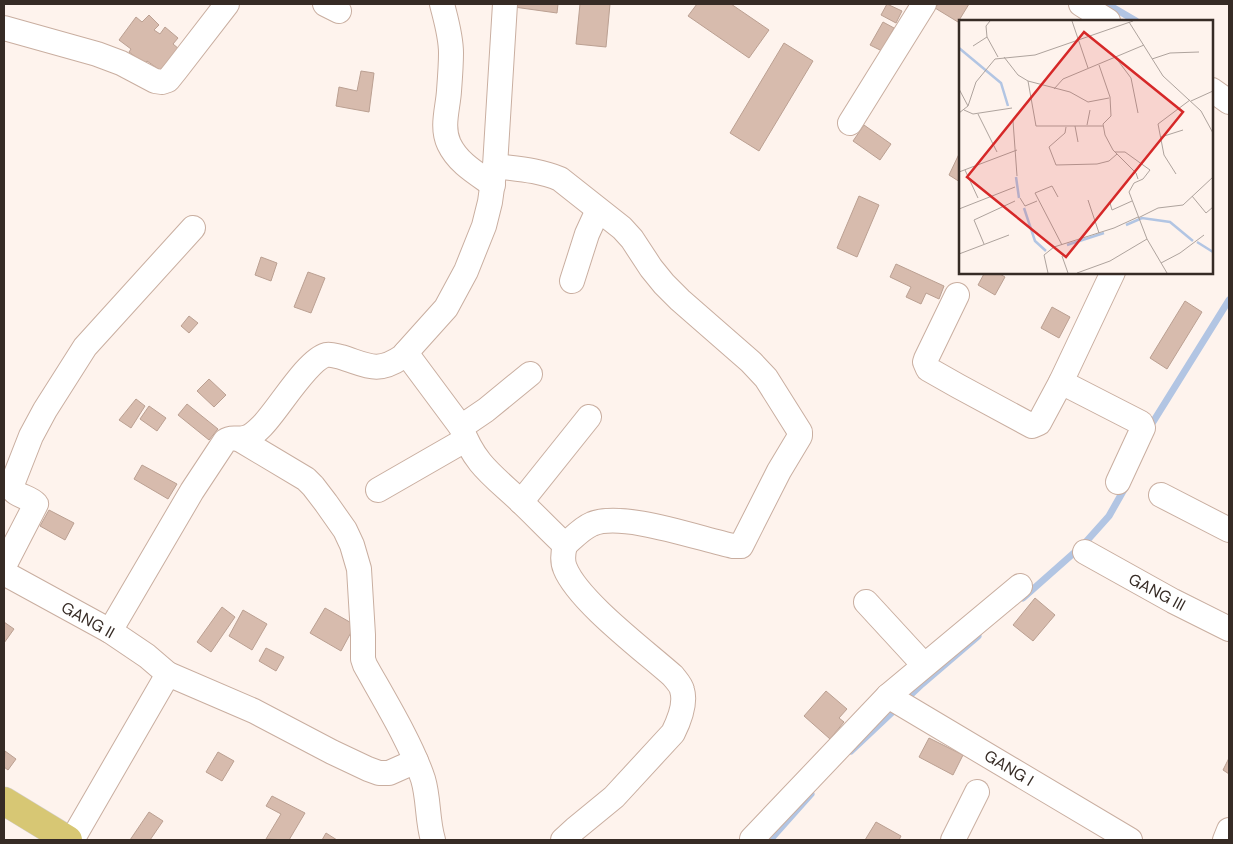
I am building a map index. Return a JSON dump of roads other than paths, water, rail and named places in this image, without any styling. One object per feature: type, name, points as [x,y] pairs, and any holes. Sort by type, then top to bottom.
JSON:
[{"type":"main road","points":[[4,802],[70,840]]},
{"type":"street","points":[[442,4],[451,46],[445,127],[446,137],[454,152],[466,166],[494,176],[529,170],[548,174],[560,180],[628,234],[651,268],[680,300],[751,362],[766,378],[800,432],[800,436],[774,480],[741,546],[733,546],[643,523],[616,521],[603,521],[588,525],[565,545],[563,560],[565,568],[582,593],[602,614],[673,676],[682,688],[683,697],[679,720],[673,733],[614,798],[563,840]]},
{"type":"street","points":[[110,631],[192,490],[220,446],[230,438],[239,439],[250,436],[264,424],[307,370],[320,358],[332,354],[368,367],[380,367],[393,363],[406,352],[441,314],[454,294],[466,271],[484,226],[494,176],[505,4]]},
{"type":"street","points":[[850,123],[924,4]]},
{"type":"street","points":[[1081,4],[1106,20]]},
{"type":"street","points":[[4,28],[97,54],[121,63],[155,81],[162,82],[168,80],[176,70],[219,6]]},
{"type":"street","points":[[1213,91],[1229,102]]},
{"type":"street","points":[[572,281],[587,234],[598,210]]},
{"type":"street","points":[[4,566],[36,504],[33,500],[14,493],[11,487],[31,436],[45,410],[85,347],[193,228]]},
{"type":"street","points":[[957,295],[926,359],[925,365],[1032,426],[1039,422],[1061,382],[1112,274]]},
{"type":"street","points":[[406,352],[463,434],[482,466],[565,545]]},
{"type":"street","points":[[378,490],[463,434],[486,410],[530,374]]},
{"type":"street","points":[[1061,382],[1141,423],[1143,428],[1118,482]]},
{"type":"street","points":[[521,502],[589,417]]},
{"type":"street","points":[[239,439],[306,479],[322,497],[345,530],[356,556],[359,569],[363,659],[416,761],[426,794],[428,820],[433,840]]},
{"type":"street","points":[[1161,495],[1229,530]]},
{"type":"street","name":"GANG III","points":[[1085,552],[1173,601],[1229,629]]},
{"type":"street","name":"GANG II","points":[[4,573],[110,631],[147,656],[168,674],[254,711],[332,752],[379,773],[389,773],[416,761]]},
{"type":"street","points":[[752,839],[895,700],[924,665],[1020,586]]},
{"type":"street","points":[[866,602],[924,665]]},
{"type":"street","points":[[70,840],[168,674]]},
{"type":"street","name":"GANG I","points":[[895,700],[1130,840]]},
{"type":"street","points":[[953,840],[977,792]]},
{"type":"street","points":[[1224,840],[1229,830]]},
{"type":"waterway","points":[[1107,4],[1134,20]]},
{"type":"waterway","points":[[1148,430],[1229,300]]},
{"type":"waterway","points":[[1023,598],[1084,544],[1109,516],[1126,486]]},
{"type":"waterway","points":[[851,751],[922,684],[978,636]]},
{"type":"waterway","points":[[770,840],[811,794]]}]
